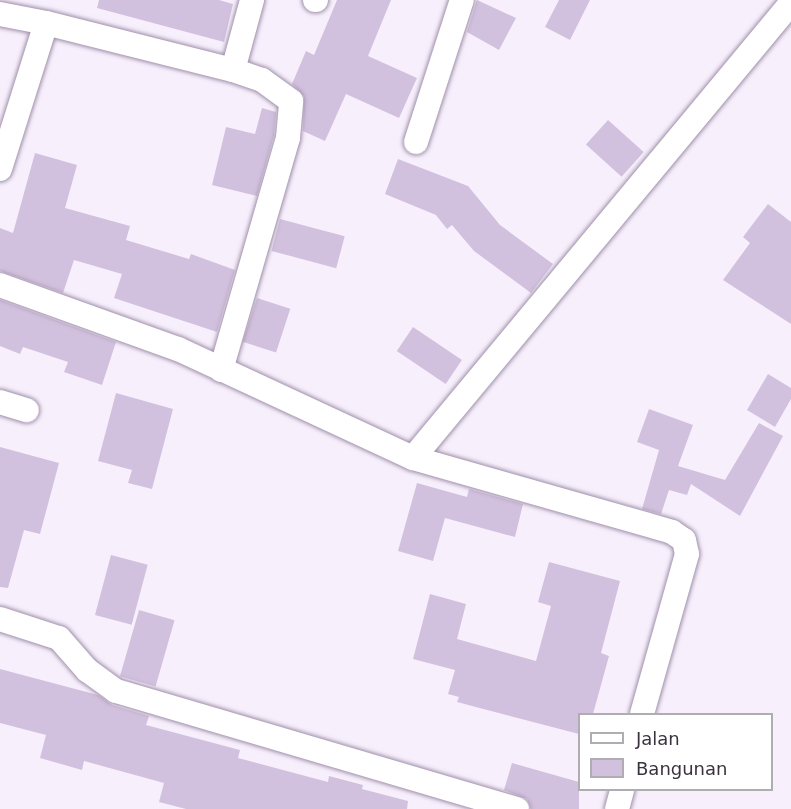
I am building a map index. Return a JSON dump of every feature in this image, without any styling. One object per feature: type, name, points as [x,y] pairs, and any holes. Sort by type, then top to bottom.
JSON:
[{"type":"street","points":[[233,70],[252,0]]},
{"type":"street","points":[[416,142],[462,0]]},
{"type":"street","points":[[413,458],[791,3]]},
{"type":"street","points":[[0,14],[46,23],[233,70],[262,80],[291,101],[287,144],[221,370]]},
{"type":"street","points":[[0,169],[46,23]]},
{"type":"street","points":[[0,285],[178,349],[413,458],[672,532],[684,540],[687,554],[642,713]]},
{"type":"street","points":[[0,402],[27,410]]},
{"type":"street","points":[[0,619],[60,638],[87,670],[116,691],[518,809]]},
{"type":"street","points":[[617,809],[622,791]]},
{"type":"building","points":[[99,0],[219,0],[233,4],[224,42],[97,8]]},
{"type":"building","points":[[337,0],[391,0],[368,56],[417,78],[399,118],[346,94],[325,141],[303,131],[304,96],[292,84],[306,51],[314,55]]},
{"type":"building","points":[[477,0],[516,18],[499,50],[467,32]]},
{"type":"building","points":[[559,0],[590,0],[570,40],[545,27]]},
{"type":"building","points":[[262,108],[276,112],[274,135],[257,196],[212,185],[226,127],[255,134]]},
{"type":"building","points":[[608,120],[644,152],[622,177],[586,145]]},
{"type":"building","points":[[35,153],[77,165],[65,208],[130,226],[126,240],[189,259],[191,254],[235,270],[217,332],[114,298],[122,274],[74,260],[63,293],[0,271],[0,228],[13,233]]},
{"type":"building","points":[[398,159],[468,186],[500,225],[553,264],[531,293],[474,251],[452,225],[447,229],[436,215],[385,194]]},
{"type":"building","points":[[768,204],[791,222],[791,324],[723,280],[750,243],[743,237]]},
{"type":"building","points":[[280,219],[345,236],[336,268],[271,251]]},
{"type":"building","points":[[257,298],[290,309],[276,353],[243,342]]},
{"type":"building","points":[[0,300],[116,342],[102,385],[64,372],[68,362],[23,347],[20,354],[0,346]]},
{"type":"building","points":[[413,327],[462,360],[446,384],[397,351]]},
{"type":"building","points":[[768,374],[791,388],[791,399],[775,427],[747,410]]},
{"type":"building","points":[[116,393],[173,409],[152,489],[128,483],[132,470],[98,461]]},
{"type":"building","points":[[649,409],[693,425],[678,466],[725,480],[759,423],[783,436],[740,516],[691,484],[687,495],[669,490],[661,514],[642,509],[659,450],[637,442]]},
{"type":"building","points":[[0,447],[59,463],[40,534],[24,530],[8,588],[0,587]]},
{"type":"building","points":[[417,483],[467,497],[469,489],[523,504],[515,537],[445,518],[433,561],[398,551]]},
{"type":"building","points":[[111,555],[148,565],[132,625],[95,615]]},
{"type":"building","points":[[549,562],[620,581],[601,653],[609,656],[593,713],[578,713],[578,734],[457,702],[459,697],[448,694],[455,670],[413,659],[430,594],[466,604],[457,639],[536,661],[551,606],[538,602]]},
{"type":"building","points":[[139,610],[175,620],[156,687],[120,676]]},
{"type":"building","points":[[0,669],[98,695],[112,705],[149,716],[146,725],[240,750],[238,758],[328,782],[329,776],[363,785],[362,789],[408,801],[407,809],[186,809],[159,802],[164,783],[84,761],[82,770],[40,758],[46,735],[0,723]]},
{"type":"building","points":[[512,763],[578,782],[579,809],[531,809],[527,799],[504,790]]}]
